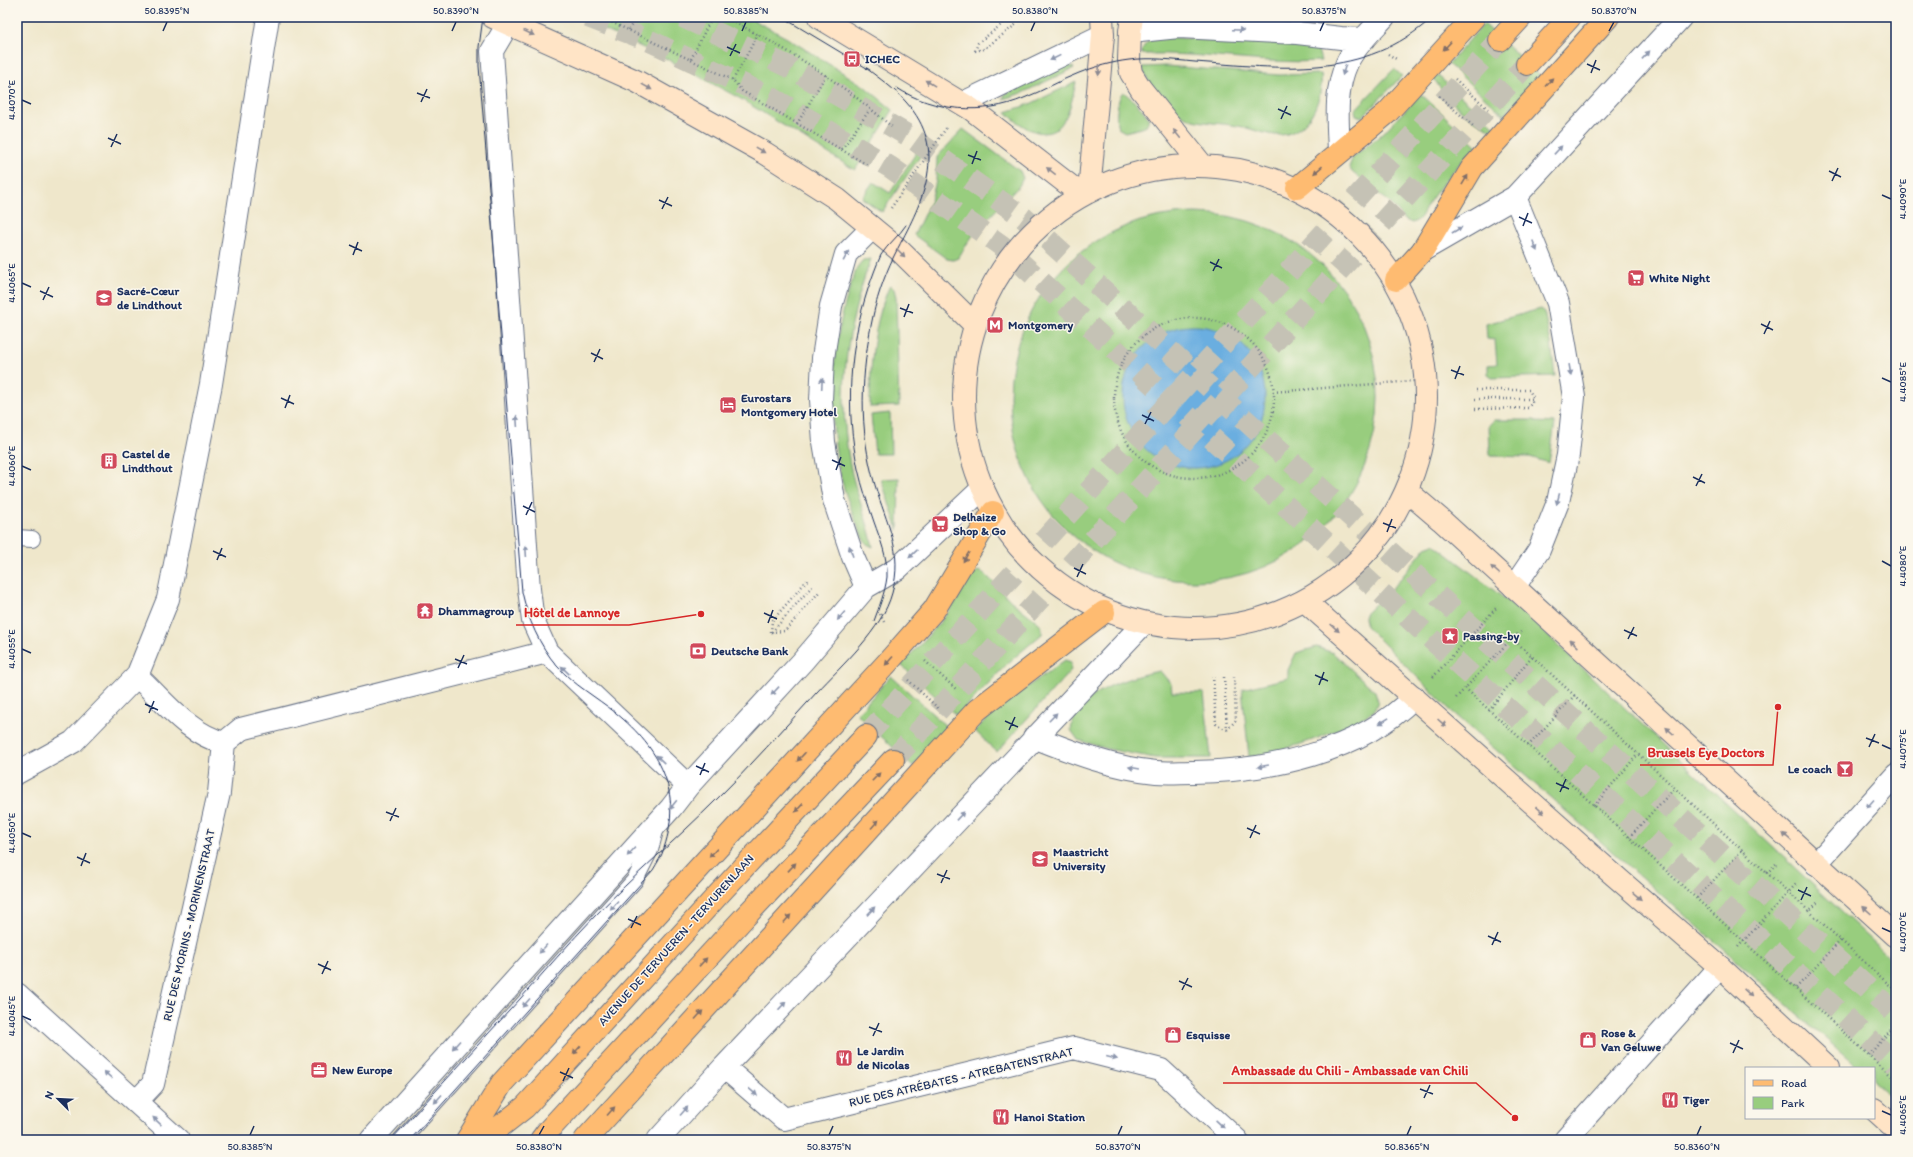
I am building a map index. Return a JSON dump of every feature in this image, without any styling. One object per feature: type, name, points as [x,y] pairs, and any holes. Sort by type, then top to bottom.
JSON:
[{"type":"main road","points":[[819,17],[963,104],[1086,193]]},
{"type":"main road","points":[[1297,188],[1387,113],[1474,17]]},
{"type":"main road","points":[[1500,40],[1521,17]]},
{"type":"main road","points":[[1527,64],[1570,17]]},
{"type":"main road","points":[[1396,280],[1423,250],[1472,168],[1608,17]]},
{"type":"main road","points":[[501,20],[636,81],[765,153],[837,199],[898,249],[974,324]]},
{"type":"main road","points":[[1131,24],[1129,60],[1131,73],[1141,89],[1202,165]]},
{"type":"main road","points":[[1086,193],[1103,26]]},
{"type":"main road","points":[[1202,165],[1242,170],[1282,181],[1297,188],[1337,214],[1367,241],[1396,280],[1413,318],[1425,367],[1426,424],[1418,460],[1408,492],[1386,530],[1347,573],[1306,602],[1231,627],[1191,630],[1143,624],[1104,612],[1077,597],[1042,572],[993,512],[982,489],[970,453],[963,391],[974,324],[989,290],[1014,252],[1046,219],[1086,193],[1135,173],[1202,165]]},
{"type":"main road","points":[[1408,492],[1441,520],[1896,936]]},
{"type":"main road","points":[[467,1140],[502,1082],[934,610],[993,512]]},
{"type":"main road","points":[[1306,602],[1608,870],[1720,967],[1828,1067]]},
{"type":"main road","points":[[585,1140],[977,710],[1104,612]]},
{"type":"main road","name":"AVENUE DE TERVUEREN - TERVURENLAAN","points":[[483,1140],[525,1107],[717,896],[866,736]]},
{"type":"main road","points":[[542,1140],[552,1126],[741,921],[893,760]]},
{"type":"main road","points":[[1875,1110],[1896,1129]]},
{"type":"street","points":[[17,774],[73,742],[137,676],[168,599],[208,399],[268,17]]},
{"type":"street","points":[[1339,152],[1337,111],[1340,86],[1347,62],[1364,39],[1384,17]]},
{"type":"street","points":[[1423,250],[1515,197],[1681,17]]},
{"type":"street","points":[[501,20],[492,51],[528,589],[533,621],[547,652],[688,786]]},
{"type":"street","points":[[1131,24],[1297,33],[1364,39]]},
{"type":"street","points":[[963,104],[1103,26]]},
{"type":"street","points":[[1514,587],[1540,550],[1558,502],[1568,455],[1574,397],[1558,303],[1515,197]]},
{"type":"street","points":[[866,587],[853,557],[834,500],[824,442],[821,400],[823,358],[831,306],[846,254],[872,228]]},
{"type":"street","points":[[371,1140],[657,824],[688,786],[802,662],[866,587],[897,569],[982,489]]},
{"type":"street","points":[[658,1140],[724,1067],[1034,737],[1143,624]]},
{"type":"street","points":[[137,676],[191,728],[210,739],[224,743],[241,729],[547,652]]},
{"type":"street","points":[[1034,737],[1087,758],[1148,771],[1230,772],[1290,761],[1338,747],[1401,710],[1414,697]]},
{"type":"street","name":"RUE DES MORINS - MORINENSTRAAT","points":[[137,1101],[153,1084],[219,793],[224,743]]},
{"type":"street","points":[[1816,864],[1896,775]]},
{"type":"street","points":[[1565,1140],[1720,967]]},
{"type":"street","points":[[17,994],[137,1101],[178,1140]]},
{"type":"street","name":"RUE DES ATRÉBATES - ATREBATENSTRAAT","points":[[724,1067],[784,1120],[1074,1048],[1161,1070],[1237,1140]]},
{"type":"lane","points":[[401,1140],[617,903],[636,880],[650,850],[657,824]]},
{"type":"path","points":[[601,17],[733,80],[742,91],[869,166]]},
{"type":"path","points":[[629,30],[635,17]]},
{"type":"path","points":[[691,59],[712,17]]},
{"type":"path","points":[[724,17],[758,34],[826,75],[871,108],[893,128]]},
{"type":"path","points":[[1011,17],[978,43],[975,52],[984,49],[1018,23]]},
{"type":"path","points":[[733,80],[758,34]]},
{"type":"path","points":[[1364,39],[1401,62],[1493,144]]},
{"type":"path","points":[[1449,74],[1494,114]]},
{"type":"path","points":[[797,124],[826,75]]},
{"type":"path","points":[[872,228],[888,212],[963,104]]},
{"type":"path","points":[[842,149],[871,108]]},
{"type":"path","points":[[1189,318],[1204,318],[1220,322],[1234,328],[1246,338],[1257,349],[1269,369],[1274,392],[1270,423],[1254,450],[1230,469],[1199,477],[1169,473],[1155,467],[1142,458],[1131,446],[1123,433],[1115,403],[1115,388],[1119,372],[1125,358],[1134,345],[1159,326],[1173,321],[1189,318]]},
{"type":"path","points":[[1274,392],[1425,380]]},
{"type":"path","points":[[1476,390],[1529,390],[1534,399]]},
{"type":"path","points":[[1475,399],[1534,399]]},
{"type":"path","points":[[1475,410],[1528,408],[1534,399]]},
{"type":"path","points":[[771,632],[772,620],[810,578]]},
{"type":"path","points":[[771,632],[814,584]]},
{"type":"path","points":[[866,587],[885,625],[977,710]]},
{"type":"path","points":[[1414,697],[1514,587]]},
{"type":"path","points":[[771,632],[784,631],[820,591]]},
{"type":"path","points":[[1451,702],[1512,638],[1523,630]]},
{"type":"path","points":[[1512,638],[1896,991]]},
{"type":"path","points":[[1489,710],[1532,656]]},
{"type":"path","points":[[902,675],[942,712]]},
{"type":"path","points":[[1213,676],[1216,724],[1227,730]]},
{"type":"path","points":[[1224,677],[1227,730]]},
{"type":"path","points":[[1227,730],[1236,720],[1234,677]]},
{"type":"path","points":[[1464,688],[1744,940],[1896,1080]]},
{"type":"path","points":[[1528,746],[1575,696]]},
{"type":"path","points":[[1594,806],[1638,754]]},
{"type":"path","points":[[1629,837],[1675,788]]},
{"type":"path","points":[[1697,898],[1742,850]]},
{"type":"path","points":[[1767,873],[1778,862]]},
{"type":"path","points":[[1720,967],[1788,892],[1816,864]]},
{"type":"path","points":[[1808,911],[1819,901]]},
{"type":"path","points":[[1796,988],[1841,940]]},
{"type":"path","points":[[1869,1055],[1896,1024]]},
{"type":"green space","points":[[576,17],[748,17],[787,38],[864,86],[893,110],[855,170],[741,99],[663,57]]},
{"type":"green space","points":[[1484,24],[1540,75],[1504,115],[1448,64]]},
{"type":"green space","points":[[1158,37],[1310,44],[1318,50],[1321,61],[1299,62],[1187,55],[1142,54],[1143,47],[1147,42]]},
{"type":"green space","points":[[1068,64],[1074,68],[1022,93],[1003,99],[1005,94]]},
{"type":"green space","points":[[1166,66],[1279,75],[1321,74],[1320,95],[1311,115],[1305,123],[1297,130],[1287,134],[1276,135],[1238,126],[1204,122],[1187,117],[1169,105],[1151,85],[1142,67]]},
{"type":"green space","points":[[1394,69],[1402,76],[1363,116],[1361,117],[1356,115],[1355,110]]},
{"type":"green space","points":[[1437,75],[1495,127],[1492,130],[1483,126],[1459,109],[1439,87],[1434,79]]},
{"type":"green space","points":[[1076,82],[1072,102],[1064,120],[1058,128],[1051,132],[1043,133],[1027,128],[1006,112],[1030,104]]},
{"type":"green space","points":[[1123,92],[1137,104],[1147,116],[1148,120],[1145,127],[1125,132],[1118,128],[1117,110],[1119,99]]},
{"type":"green space","points":[[1421,94],[1477,146],[1457,166],[1445,181],[1428,204],[1420,218],[1412,223],[1405,220],[1391,204],[1352,172],[1349,167],[1353,157],[1381,135]]},
{"type":"green space","points":[[963,129],[1020,171],[1023,178],[1019,186],[975,232],[958,258],[953,260],[947,259],[914,235],[931,200],[936,181],[937,157]]},
{"type":"green space","points":[[918,150],[920,150],[921,155],[882,212],[862,198],[873,182],[890,193]]},
{"type":"green space","points":[[1194,213],[1230,216],[1264,227],[1296,244],[1324,267],[1347,295],[1364,327],[1375,361],[1378,397],[1375,433],[1364,467],[1347,499],[1324,527],[1296,550],[1264,567],[1230,578],[1194,581],[1158,578],[1124,567],[1092,550],[1064,527],[1041,499],[1024,467],[1013,433],[1010,397],[1013,361],[1024,327],[1041,295],[1064,267],[1092,244],[1124,227],[1158,216]]},
{"type":"green space","points":[[871,259],[862,285],[849,338],[844,392],[847,447],[852,474],[873,547],[867,544],[863,539],[844,489],[837,458],[833,411],[835,360],[843,311],[858,266],[863,260]]},
{"type":"green space","points":[[890,285],[894,289],[896,297],[899,406],[870,407],[872,360],[876,329],[884,299]]},
{"type":"green space","points":[[1540,309],[1544,312],[1551,343],[1555,376],[1492,378],[1488,375],[1488,365],[1497,364],[1495,340],[1487,339],[1486,324]]},
{"type":"green space","points":[[890,413],[891,454],[875,454],[871,415]]},
{"type":"green space","points":[[1494,420],[1535,420],[1536,422],[1555,423],[1549,463],[1530,457],[1490,456],[1489,425]]},
{"type":"green space","points":[[899,478],[898,530],[881,479]]},
{"type":"green space","points":[[1434,544],[1527,616],[1896,963],[1896,1101],[1875,1082],[1875,1067],[1858,1067],[1447,707],[1366,626],[1364,618],[1365,614],[1398,582],[1426,547]]},
{"type":"green space","points":[[978,571],[985,574],[1011,601],[1039,623],[1042,628],[1042,634],[1008,663],[957,716],[901,665],[944,618],[968,580]]},
{"type":"green space","points":[[1317,647],[1333,653],[1375,691],[1378,701],[1374,711],[1361,719],[1313,740],[1249,757],[1242,689],[1288,678],[1288,670],[1296,653]]},
{"type":"green space","points":[[1065,660],[1071,662],[1071,670],[997,752],[975,731],[996,709]]},
{"type":"green space","points":[[1160,671],[1171,684],[1172,692],[1204,693],[1211,758],[1155,758],[1108,749],[1078,740],[1071,730],[1074,717],[1082,706],[1093,696],[1105,688],[1119,682]]},
{"type":"green space","points":[[891,676],[948,728],[913,766],[857,714]]},
{"type":"water","points":[[1194,326],[1215,329],[1239,342],[1249,352],[1262,376],[1265,397],[1262,418],[1249,442],[1239,452],[1215,465],[1194,468],[1173,465],[1149,452],[1139,442],[1126,418],[1123,397],[1126,376],[1139,352],[1149,342],[1173,329]]},
{"type":"tunnel","points":[[588,17],[650,41],[772,98],[890,167],[1002,246],[1896,1064]]},
{"type":"tunnel","points":[[683,17],[789,67],[909,136],[1024,218],[1896,1014]]},
{"type":"tunnel","points":[[866,736],[1500,40]]},
{"type":"tunnel","points":[[893,760],[1527,64]]},
{"type":"tram line","points":[[410,1140],[653,870],[661,857],[664,848],[669,828],[671,808],[669,790],[664,773],[656,757],[645,741],[616,713],[585,691],[557,666],[535,631],[527,612],[522,592],[479,66],[479,47],[483,17]]},
{"type":"tram line","points":[[782,17],[870,70]]},
{"type":"tram line","points":[[897,88],[911,96],[927,102],[943,106],[976,109],[1009,103],[1085,71],[1110,63],[1129,60],[1162,59],[1259,66],[1320,66],[1350,61],[1378,52],[1406,38],[1433,17]]},
{"type":"tram line","points":[[391,1140],[595,916],[727,789],[850,658],[871,633],[887,607],[895,578],[895,550],[875,485],[866,443],[863,400],[864,379],[869,337],[877,299],[890,264],[916,212],[923,193],[928,175],[929,157],[926,138],[919,120],[902,97],[866,68]]},
{"type":"tram line","points":[[874,621],[885,589],[887,570],[883,549],[865,496],[858,469],[851,424],[851,379],[857,333],[868,289],[881,255],[906,225]]},
{"type":"place","name":"ICHEC","points":[[852,59]]},
{"type":"place","name":"White Night","points":[[1636,278]]},
{"type":"place","name":"Sacré-Cœur de Lindthout","points":[[104,298]]},
{"type":"place","name":"Montgomery","points":[[995,325]]},
{"type":"place","name":"Eurostars Montgomery Hotel","points":[[728,405]]},
{"type":"place","name":"Castel de Lindthout","points":[[109,461]]},
{"type":"place","name":"Delhaize Shop & Go","points":[[940,524]]},
{"type":"place","name":"Dhammagroup","points":[[425,611]]},
{"type":"place","name":"Hôtel de Lannoye","points":[[701,614]]},
{"type":"place","name":"Passing-by","points":[[1450,636]]},
{"type":"place","name":"Deutsche Bank","points":[[698,651]]},
{"type":"place","name":"Brussels Eye Doctors","points":[[1778,707]]},
{"type":"place","name":"Le coach","points":[[1845,769]]},
{"type":"place","name":"Maastricht University","points":[[1040,859]]},
{"type":"place","name":"Esquisse","points":[[1173,1035]]},
{"type":"place","name":"Rose & Van Geluwe","points":[[1588,1040]]},
{"type":"place","name":"Le Jardin de Nicolas","points":[[844,1058]]},
{"type":"place","name":"New Europe","points":[[319,1070]]},
{"type":"place","name":"Tiger","points":[[1670,1100]]},
{"type":"place","name":"Hanoi Station","points":[[1001,1117]]},
{"type":"place","name":"Ambassade du Chili - Ambassade van Chili","points":[[1515,1118]]}]
